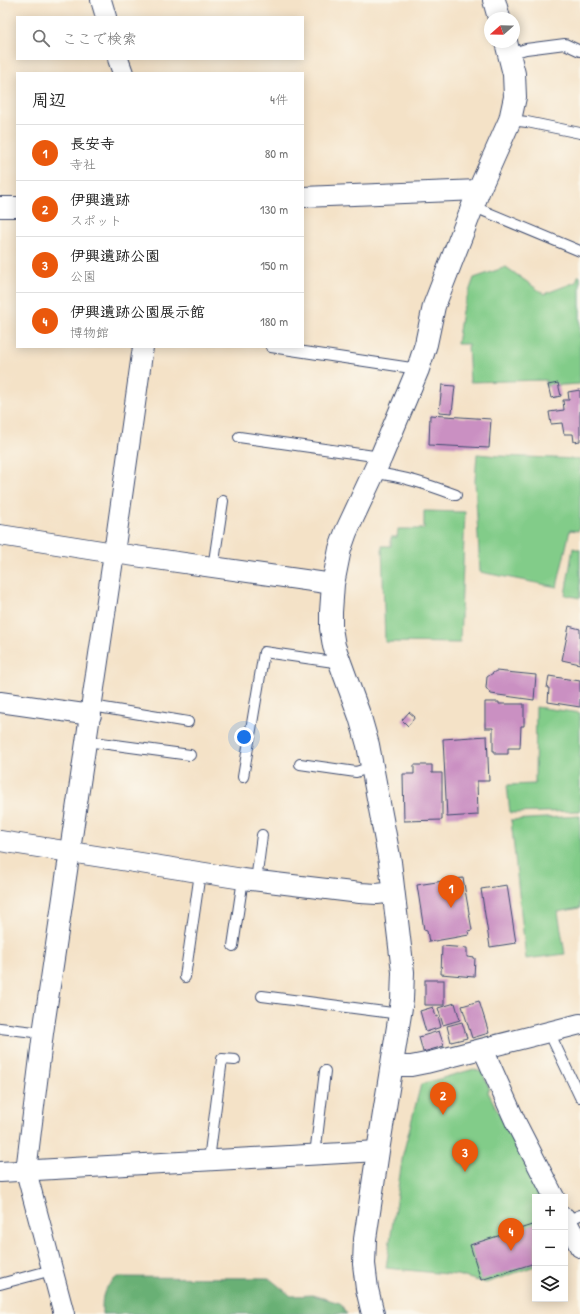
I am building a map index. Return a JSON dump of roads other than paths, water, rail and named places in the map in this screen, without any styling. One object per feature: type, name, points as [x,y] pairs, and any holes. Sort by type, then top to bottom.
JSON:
[{"type":"street","points":[[101,0],[106,16]]},
{"type":"street","points":[[494,0],[497,12]]},
{"type":"street","points":[[373,1314],[367,1290],[364,1264],[365,1239],[402,1000],[403,972],[390,862],[368,744],[360,717],[334,646],[330,612],[333,584],[340,549],[346,532],[378,465],[418,369],[426,344],[434,306],[476,198],[510,120],[515,97],[514,74],[507,48]]},
{"type":"street","points":[[118,60],[122,72]]},
{"type":"street","points":[[304,197],[476,198]]},
{"type":"street","points":[[0,207],[16,207]]},
{"type":"street","points":[[64,1314],[26,1171],[43,1033],[143,348]]},
{"type":"street","points":[[0,535],[213,568],[333,584]]},
{"type":"street","points":[[1,706],[91,710]]},
{"type":"street","points":[[0,841],[249,880],[360,893],[377,894],[394,892]]},
{"type":"street","points":[[392,1066],[419,1065],[580,1024]]},
{"type":"street","points":[[483,1049],[516,1123],[552,1194]]},
{"type":"street","points":[[0,1172],[378,1151]]},
{"type":"street","points":[[570,1218],[580,1247]]},
{"type":"lane","points":[[507,48],[526,49],[565,44],[580,51]]},
{"type":"lane","points":[[510,120],[580,133]]},
{"type":"lane","points":[[476,198],[580,251]]},
{"type":"lane","points":[[278,348],[418,369]]},
{"type":"lane","points":[[239,437],[378,465],[391,475],[421,482],[456,495]]},
{"type":"lane","points":[[213,568],[223,501]]},
{"type":"lane","points":[[243,777],[264,652],[340,663]]},
{"type":"lane","points":[[91,710],[188,722]]},
{"type":"lane","points":[[86,741],[190,755]]},
{"type":"lane","points":[[300,764],[356,772],[372,767]]},
{"type":"lane","points":[[233,946],[249,880],[262,835]]},
{"type":"lane","points":[[185,977],[200,873]]},
{"type":"lane","points":[[262,996],[400,1014]]},
{"type":"lane","points":[[0,1028],[43,1033]]},
{"type":"lane","points":[[549,1032],[580,1097]]},
{"type":"lane","points":[[209,1160],[222,1059],[235,1060]]},
{"type":"lane","points":[[315,1155],[325,1071]]},
{"type":"lane","points":[[0,1284],[52,1270]]},
{"type":"place","name":"長安寺","points":[[451,908]]},
{"type":"place","name":"伊興遺跡","points":[[443,1115]]},
{"type":"place","name":"伊興遺跡公園","points":[[465,1172]]},
{"type":"place","name":"伊興遺跡公園展示館","points":[[511,1251]]}]
